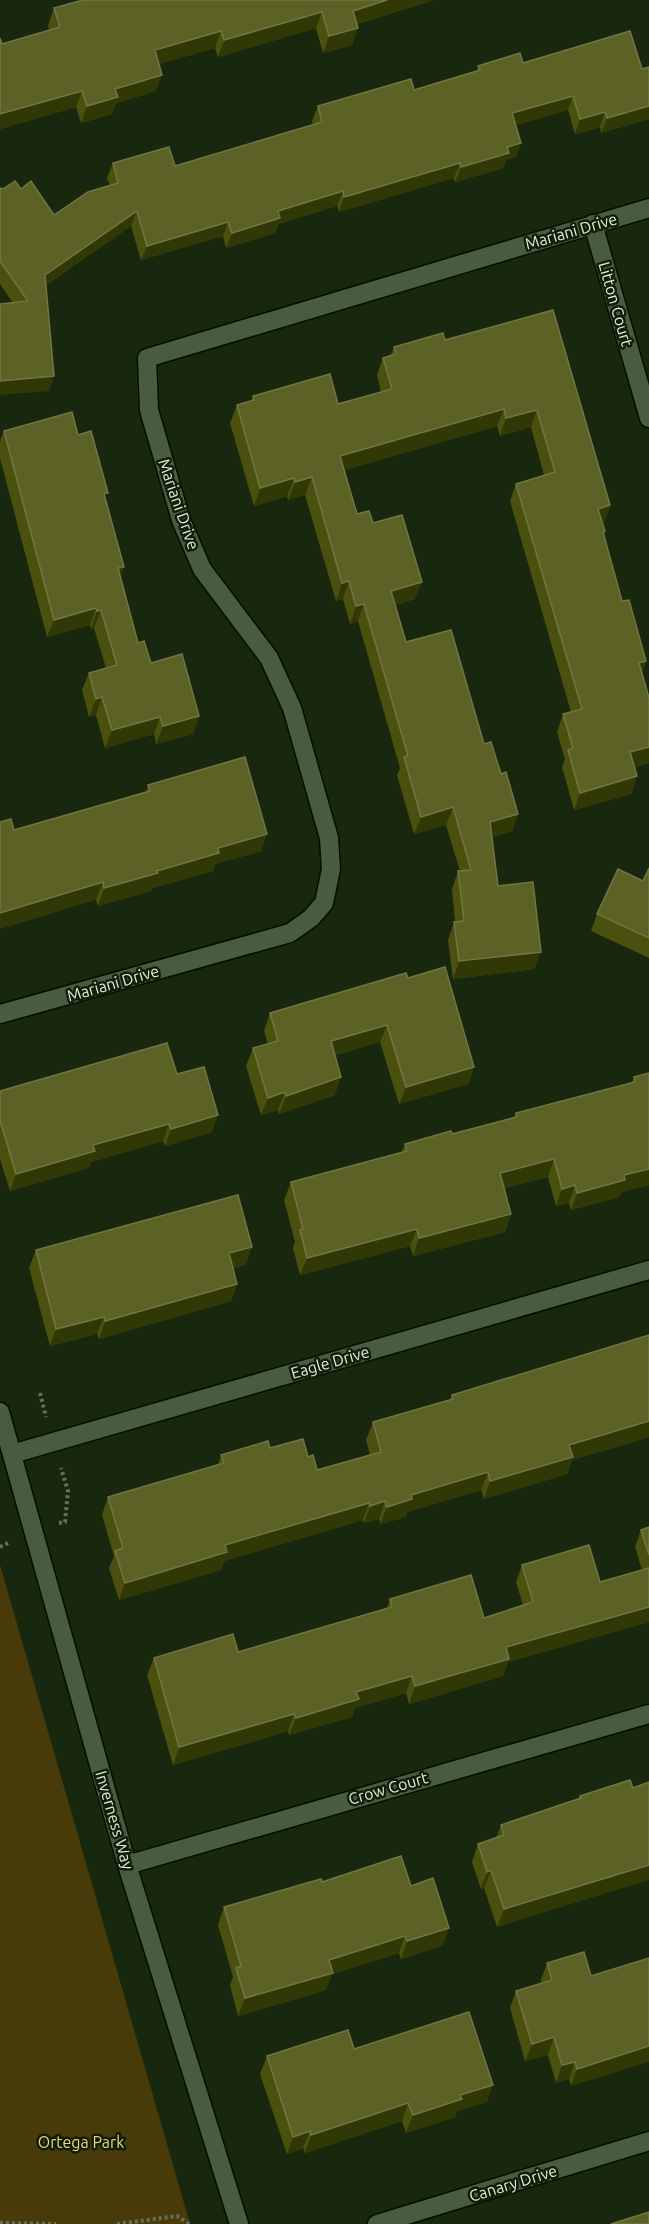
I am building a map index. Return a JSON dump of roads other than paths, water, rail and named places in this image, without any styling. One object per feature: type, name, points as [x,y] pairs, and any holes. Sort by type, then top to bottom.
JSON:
[{"type":"street","name":"Mariani Drive","points":[[0,1014],[290,933],[311,918],[324,903],[332,869],[329,838],[292,708],[269,658],[202,569],[181,520],[149,410],[147,358],[649,208]]},
{"type":"street","name":"Litton Court","points":[[593,224],[649,418]]},
{"type":"street","name":"Eagle Drive","points":[[12,1454],[649,1270]]},
{"type":"street","name":"Inverness Way","points":[[0,1412],[127,1865],[239,2224]]},
{"type":"street","name":"Crow Court","points":[[127,1865],[649,1714]]},
{"type":"street","name":"Canary Drive","points":[[377,2224],[649,2141]]},
{"type":"park label","name":"Ortega Park","points":[[81,2142]]}]
